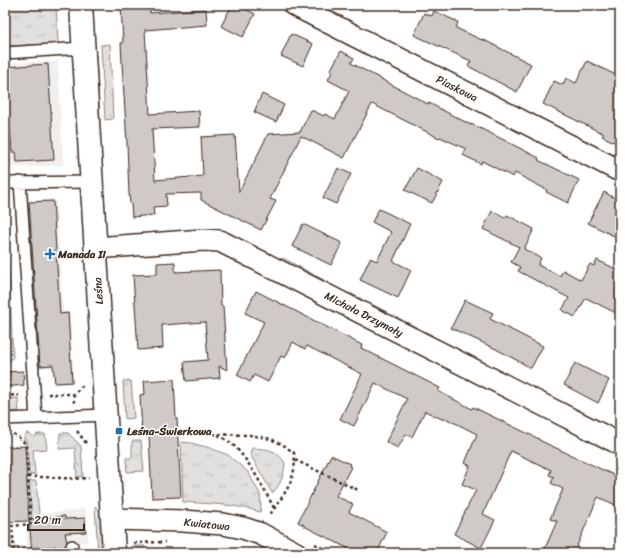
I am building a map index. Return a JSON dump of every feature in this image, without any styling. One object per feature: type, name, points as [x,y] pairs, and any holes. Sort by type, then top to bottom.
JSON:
[{"type":"street","name":"Leśna","points":[[81,5],[114,553]]},
{"type":"street","name":"Piaskowa","points":[[294,5],[620,171]]},
{"type":"street","name":"Michała Drzymały","points":[[95,248],[203,240],[220,241],[620,444]]},
{"type":"street","name":"Kwiatowa","points":[[112,519],[223,524],[243,528],[260,534],[296,553]]},
{"type":"lane","points":[[5,53],[83,48]]},
{"type":"lane","points":[[20,182],[36,418]]},
{"type":"lane","points":[[5,183],[92,182]]},
{"type":"lane","points":[[5,419],[106,415]]},
{"type":"path","points":[[183,432],[250,435],[272,439],[294,453],[295,466],[288,488],[282,499],[266,520],[260,534]]},
{"type":"path","points":[[218,434],[234,446],[245,460],[263,487],[274,508]]},
{"type":"path","points":[[14,550],[12,526],[31,524],[26,444],[17,436]]},
{"type":"path","points":[[295,460],[360,491]]},
{"type":"path","points":[[28,477],[75,479],[89,478]]},
{"type":"path","points":[[5,550],[72,550]]},
{"type":"shaded area","points":[[58,61],[63,165],[5,168],[5,63]]},
{"type":"shaded area","points":[[56,199],[63,311],[70,311],[74,384],[53,385],[52,368],[37,368],[27,201]]},
{"type":"shaded area","points":[[86,509],[88,542],[27,547],[25,529],[32,527],[36,518],[39,518],[39,514]]},
{"type":"green space","points":[[5,5],[56,5],[58,44],[5,46]]},
{"type":"green space","points":[[93,44],[95,44],[100,121],[98,121]]},
{"type":"green space","points":[[110,44],[113,119],[105,120],[101,45]]},
{"type":"green space","points":[[5,191],[13,357],[5,367]]},
{"type":"green space","points":[[283,258],[324,280],[323,282],[282,261]]},
{"type":"green space","points":[[350,293],[387,312],[386,314],[349,295]]},
{"type":"green space","points":[[396,317],[432,335],[431,338],[395,319]]},
{"type":"green space","points":[[123,381],[131,381],[134,418],[125,419]]},
{"type":"green space","points":[[18,398],[19,411],[5,412],[5,399]]},
{"type":"green space","points":[[27,433],[35,437],[37,434],[45,434],[47,449],[33,450],[35,474],[29,475],[26,440],[23,438]]},
{"type":"green space","points":[[60,433],[68,433],[81,446],[83,476],[77,477],[75,448],[59,449]]},
{"type":"green space","points":[[132,441],[141,441],[144,471],[127,472],[126,458],[132,458]]},
{"type":"green space","points":[[181,442],[210,448],[228,455],[248,472],[260,494],[260,512],[232,506],[183,502]]},
{"type":"green space","points":[[252,448],[275,452],[285,463],[282,479],[272,493],[250,454]]},
{"type":"green space","points":[[29,481],[36,481],[39,514],[39,518],[36,518],[32,527]]},
{"type":"green space","points":[[95,506],[102,513],[104,542],[102,553],[98,553]]},
{"type":"green space","points":[[5,529],[10,529],[11,548],[5,548]]},
{"type":"green space","points":[[132,546],[145,546],[140,553],[132,553]]},
{"type":"building","points":[[121,5],[150,5],[150,13],[206,9],[207,25],[145,30],[150,114],[199,111],[200,127],[152,129],[155,180],[203,176],[201,137],[235,135],[239,192],[268,134],[300,132],[311,110],[335,119],[349,91],[328,80],[332,72],[330,71],[341,51],[354,58],[351,63],[428,104],[429,103],[471,125],[490,133],[539,158],[538,160],[579,180],[568,203],[546,192],[547,190],[515,173],[513,177],[482,161],[481,164],[463,155],[466,149],[440,137],[439,138],[372,104],[344,158],[301,136],[270,199],[276,201],[261,230],[201,200],[201,193],[166,194],[167,206],[153,207],[154,215],[132,217],[129,194],[122,63],[121,43],[123,43]]},
{"type":"building","points":[[232,5],[238,5],[255,14],[243,37],[221,26]]},
{"type":"building","points":[[434,11],[458,22],[456,28],[482,39],[531,64],[517,92],[468,66],[471,61],[414,35],[424,13],[432,16]]},
{"type":"building","points":[[291,34],[313,44],[303,66],[281,56]]},
{"type":"building","points":[[587,61],[620,77],[620,145],[602,136],[604,134],[543,104],[554,81],[563,85],[566,78],[576,83]]},
{"type":"building","points":[[48,64],[54,160],[17,162],[16,152],[12,152],[9,115],[5,115],[5,67]]},
{"type":"building","points":[[262,94],[284,105],[276,122],[254,112]]},
{"type":"building","points":[[338,168],[351,174],[336,204],[323,198]]},
{"type":"building","points":[[417,168],[443,182],[432,203],[405,190]]},
{"type":"building","points":[[604,192],[620,201],[620,239],[588,223]]},
{"type":"building","points":[[53,201],[60,314],[68,313],[72,382],[55,383],[53,365],[40,366],[29,202]]},
{"type":"building","points":[[379,209],[410,224],[393,261],[411,270],[398,298],[360,280],[370,258],[377,261],[391,232],[372,222]]},
{"type":"building","points":[[492,211],[505,218],[507,215],[534,229],[524,249],[541,258],[538,265],[560,276],[563,270],[581,280],[590,264],[594,266],[597,260],[620,271],[620,315],[586,298],[575,317],[562,310],[569,298],[518,271],[520,267],[511,262],[519,247],[483,229]]},
{"type":"building","points":[[303,224],[342,243],[331,265],[292,246]]},
{"type":"building","points":[[175,262],[175,272],[220,270],[221,306],[223,306],[227,370],[219,366],[220,378],[186,381],[184,362],[208,360],[205,322],[162,325],[163,348],[138,350],[133,275],[157,274],[157,263]]},
{"type":"building","points":[[256,291],[362,345],[361,348],[440,388],[438,391],[472,409],[473,407],[620,478],[620,507],[598,497],[574,553],[543,553],[557,521],[550,519],[563,489],[551,483],[554,477],[549,475],[551,470],[511,451],[483,514],[495,520],[481,548],[454,534],[476,490],[462,484],[470,466],[465,463],[477,434],[445,418],[444,420],[425,411],[412,437],[406,434],[398,448],[386,442],[407,399],[375,383],[354,426],[340,419],[362,374],[307,346],[305,349],[293,342],[285,358],[281,356],[268,382],[254,375],[250,382],[237,375],[264,322],[245,313]]},
{"type":"building","points":[[465,300],[493,313],[490,319],[543,346],[531,368],[496,349],[451,328]]},
{"type":"building","points":[[575,363],[609,380],[598,403],[564,385]]},
{"type":"building","points":[[23,371],[24,385],[5,387],[5,372]]},
{"type":"building","points":[[174,379],[181,497],[152,498],[149,435],[142,435],[140,395],[145,394],[144,381]]},
{"type":"building","points":[[25,446],[29,521],[5,522],[5,447]]},
{"type":"building","points":[[331,455],[350,464],[349,466],[351,467],[336,496],[353,504],[349,512],[387,532],[377,553],[357,553],[298,522]]},
{"type":"building","points":[[65,516],[65,519],[85,518],[86,532],[65,533],[67,542],[65,546],[65,553],[32,553],[29,519]]},
{"type":"place","name":"Manada II","points":[[50,254]]},
{"type":"place","name":"Leśna-Świerkowa","points":[[119,431]]}]
